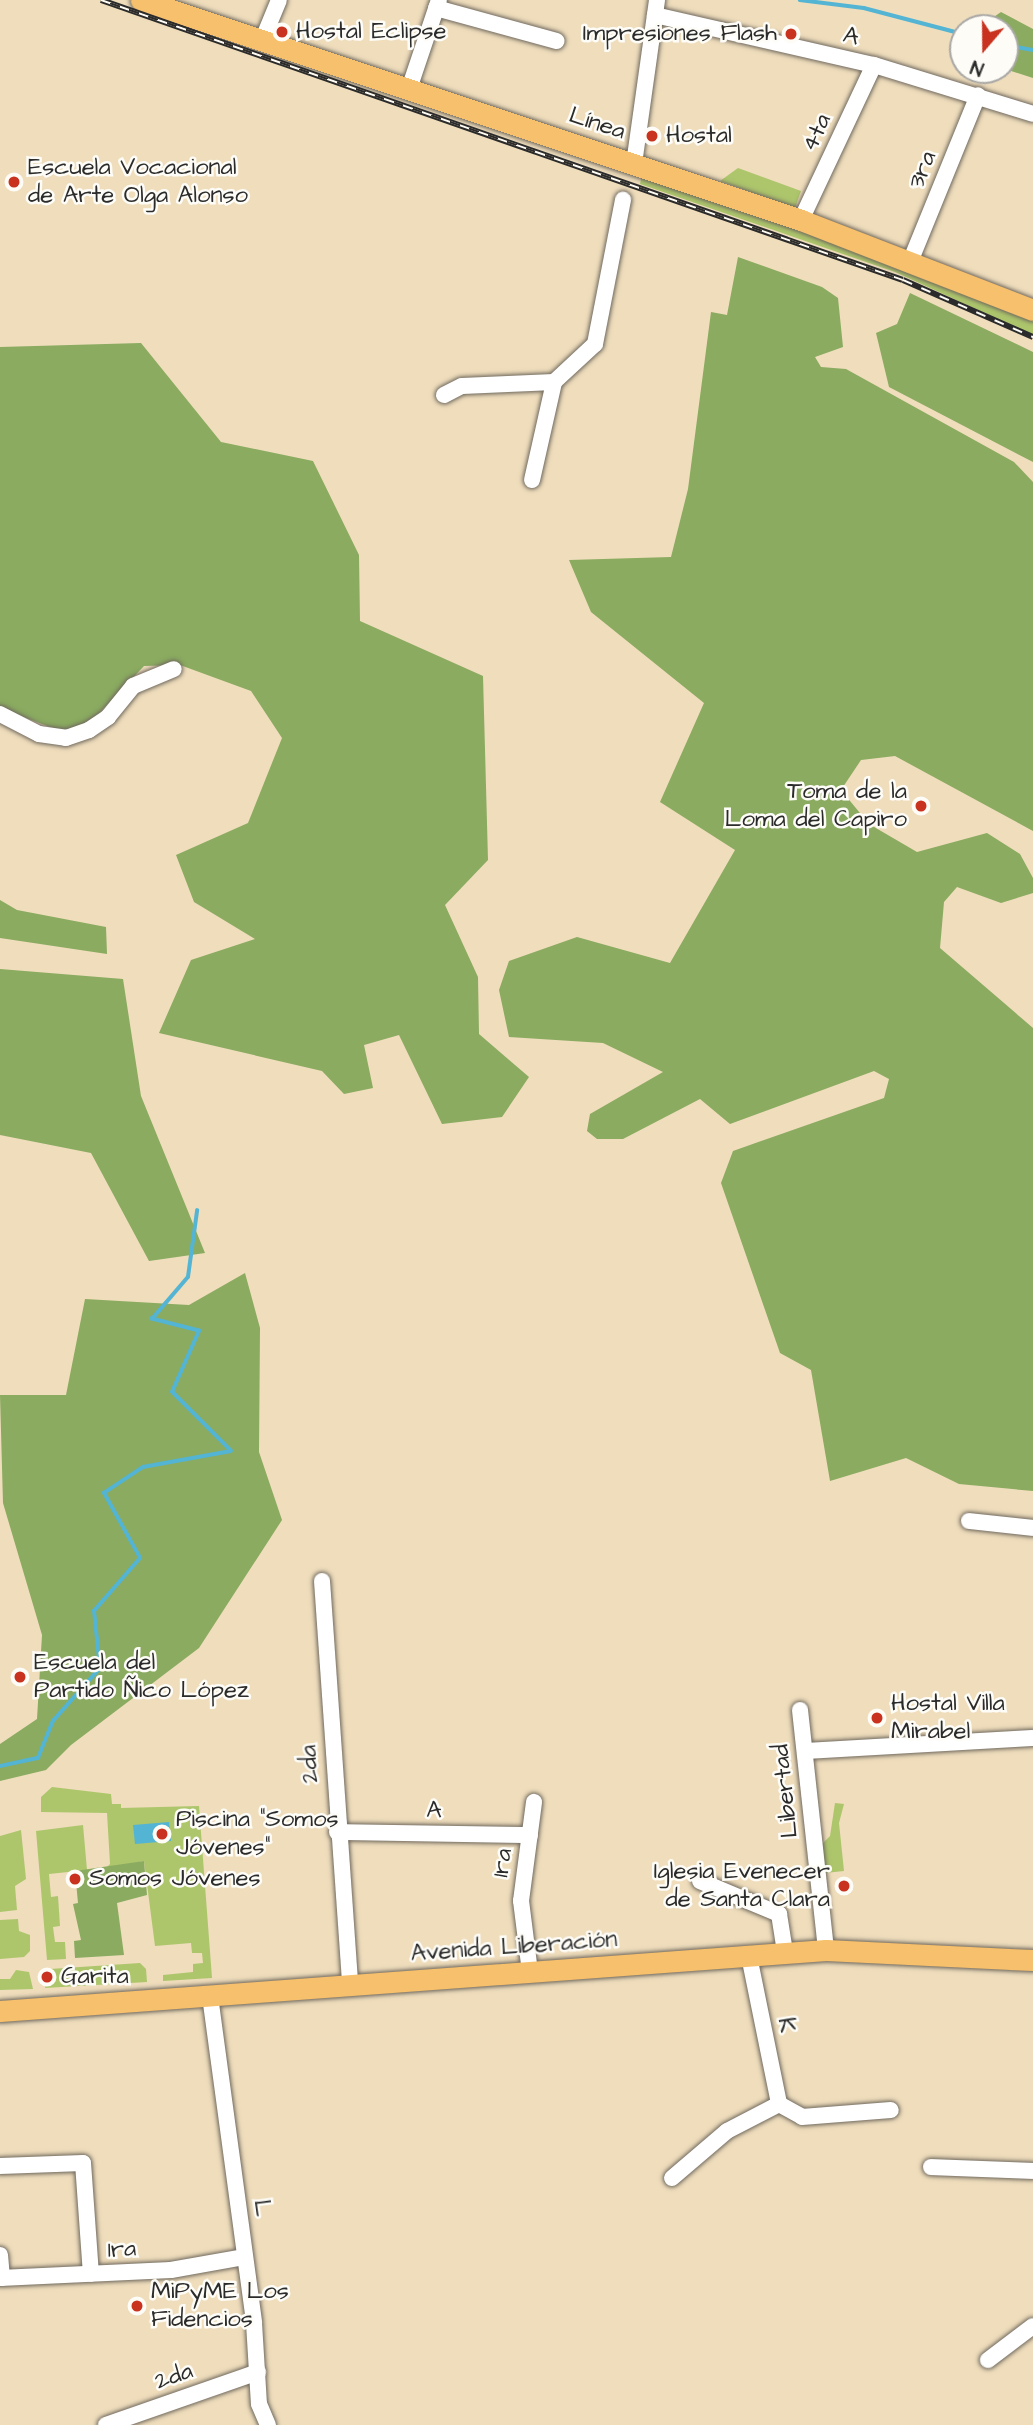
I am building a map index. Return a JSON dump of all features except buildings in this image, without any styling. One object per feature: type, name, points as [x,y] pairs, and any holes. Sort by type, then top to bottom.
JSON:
[{"type":"main road","name":"Línea","points":[[141,0],[801,220],[1033,310]]},
{"type":"main road","name":"Avenida Liberación","points":[[0,2011],[826,1950],[1033,1960]]},
{"type":"street","points":[[262,41],[279,0]]},
{"type":"street","points":[[409,89],[437,4],[557,41]]},
{"type":"street","points":[[634,164],[656,8]]},
{"type":"street","name":"A","points":[[656,8],[874,65],[1033,114]]},
{"type":"street","name":"4ta","points":[[801,220],[874,65]]},
{"type":"street","name":"3ra","points":[[910,262],[978,95]]},
{"type":"street","points":[[532,480],[554,382],[595,344],[623,200]]},
{"type":"street","points":[[444,395],[462,386],[554,382]]},
{"type":"street","points":[[0,715],[39,734],[66,738],[108,717],[134,687],[174,669]]},
{"type":"street","points":[[969,1521],[1033,1528]]},
{"type":"street","name":"2da","points":[[322,1581],[337,1832],[350,1985]]},
{"type":"street","name":"Libertad","points":[[800,1710],[826,1950]]},
{"type":"street","points":[[805,1751],[1033,1738]]},
{"type":"street","name":"1ra","points":[[530,1972],[521,1900],[534,1802]]},
{"type":"street","name":"A","points":[[337,1832],[530,1835]]},
{"type":"street","points":[[700,1881],[779,1914],[785,1924],[785,1953]]},
{"type":"street","name":"K","points":[[749,1956],[779,2104]]},
{"type":"street","name":"L","points":[[210,1996],[245,2257],[259,2404],[268,2425]]},
{"type":"street","points":[[672,2178],[733,2126],[779,2104],[802,2117],[891,2110]]},
{"type":"street","points":[[0,2166],[83,2163],[91,2274]]},
{"type":"street","points":[[931,2167],[1033,2171]]},
{"type":"street","points":[[0,2255],[1,2278]]},
{"type":"street","name":"1ra","points":[[1,2278],[171,2270],[245,2257]]},
{"type":"street","points":[[988,2360],[1033,2326]]},
{"type":"street","name":"2da","points":[[106,2425],[258,2372]]},
{"type":"green space","points":[[1019,22],[1033,29],[1033,78],[1019,74]]},
{"type":"green space","points":[[738,168],[801,191],[795,208],[720,181]]},
{"type":"green space","points":[[642,174],[800,226],[1033,320],[1033,335],[895,272],[640,184]]},
{"type":"green space","points":[[738,257],[822,287],[838,298],[843,347],[815,357],[821,367],[846,369],[1014,462],[1033,482],[1033,831],[895,756],[861,760],[841,790],[869,824],[917,852],[987,833],[1020,854],[1033,878],[1033,893],[1001,903],[957,887],[944,902],[940,948],[1033,1028],[1033,1491],[959,1484],[906,1458],[830,1481],[811,1370],[780,1353],[721,1183],[733,1151],[884,1098],[889,1079],[874,1071],[730,1124],[700,1099],[623,1139],[597,1139],[587,1131],[590,1114],[663,1072],[603,1043],[509,1037],[499,990],[509,961],[577,937],[670,963],[735,850],[660,802],[704,703],[591,612],[569,560],[671,557],[688,489],[711,312],[727,315]]},
{"type":"green space","points":[[910,293],[1033,352],[1033,462],[889,387],[876,333],[897,324]]},
{"type":"green space","points":[[141,343],[221,442],[313,461],[359,555],[360,621],[483,676],[488,860],[445,905],[478,977],[479,1034],[529,1077],[502,1117],[442,1124],[399,1035],[364,1045],[373,1088],[344,1094],[322,1071],[159,1033],[191,960],[255,939],[194,902],[176,855],[248,823],[282,738],[251,691],[180,665],[144,666],[86,727],[63,732],[0,708],[0,347]]},
{"type":"green space","points":[[0,900],[17,910],[106,927],[107,954],[0,938]]},
{"type":"green space","points":[[0,969],[123,979],[141,1096],[205,1253],[149,1261],[91,1153],[0,1135]]},
{"type":"green space","points":[[245,1273],[260,1328],[259,1452],[282,1520],[199,1648],[71,1745],[46,1770],[0,1781],[0,1744],[37,1719],[42,1635],[3,1503],[0,1395],[66,1395],[85,1299],[189,1305]]},
{"type":"green space","points":[[52,1787],[111,1794],[112,1804],[121,1804],[121,1808],[199,1806],[212,1978],[163,1981],[163,1975],[193,1972],[193,1964],[203,1963],[202,1953],[192,1953],[191,1943],[155,1946],[144,1861],[105,1869],[110,1864],[107,1813],[41,1812],[41,1797]]},
{"type":"green space","points":[[835,1803],[844,1804],[839,1823],[844,1871],[825,1873],[822,1844],[830,1836]]},
{"type":"green space","points":[[83,1825],[87,1870],[49,1874],[51,1897],[58,1896],[60,1926],[53,1927],[55,1942],[65,1942],[66,1959],[47,1960],[36,1831]]},
{"type":"green space","points":[[21,1830],[26,1879],[15,1886],[17,1910],[0,1912],[0,1836]]},
{"type":"green space","points":[[144,1861],[147,1895],[117,1903],[124,1955],[75,1958],[74,1941],[81,1940],[73,1904],[78,1903],[75,1871]]},
{"type":"green space","points":[[18,1919],[19,1931],[30,1935],[30,1951],[24,1957],[0,1959],[0,1920]]},
{"type":"green space","points":[[140,1963],[146,1969],[147,1982],[45,1988],[50,1969]]},
{"type":"green space","points":[[16,1970],[29,1972],[33,1989],[0,1990],[0,1979],[10,1979]]},
{"type":"water","points":[[169,1822],[171,1841],[135,1844],[133,1825]]},
{"type":"waterway","points":[[800,0],[864,8],[949,30]]},
{"type":"waterway","points":[[1019,48],[1033,50]]},
{"type":"waterway","points":[[0,1766],[38,1758],[53,1721],[100,1668],[94,1611],[140,1558],[104,1493],[143,1467],[231,1451],[172,1392],[199,1331],[152,1319],[188,1277],[197,1211]]},
{"type":"railway","points":[[101,0],[903,280],[1033,337]]},
{"type":"place","name":"Hostal Eclipse","points":[[282,32]]},
{"type":"place","name":"Impresiones Flash","points":[[791,34]]},
{"type":"place","name":"Hostal","points":[[652,136]]},
{"type":"place","name":"Escuela Vocacional de Arte Olga Alonso","points":[[14,182]]},
{"type":"place","name":"Toma de la Loma del Capiro","points":[[921,806]]},
{"type":"place","name":"Escuela del Partido Ñico López","points":[[20,1677]]},
{"type":"place","name":"Hostal Villa Mirabel","points":[[877,1718]]},
{"type":"place","name":"Piscina \"Somos Jóvenes\"","points":[[162,1834]]},
{"type":"place","name":"Somos Jóvenes","points":[[75,1879]]},
{"type":"place","name":"Iglesia Evenecer de Santa Clara","points":[[844,1886]]},
{"type":"place","name":"Garita","points":[[47,1977]]},
{"type":"place","name":"MiPyME Los Fidencios","points":[[137,2306]]}]
